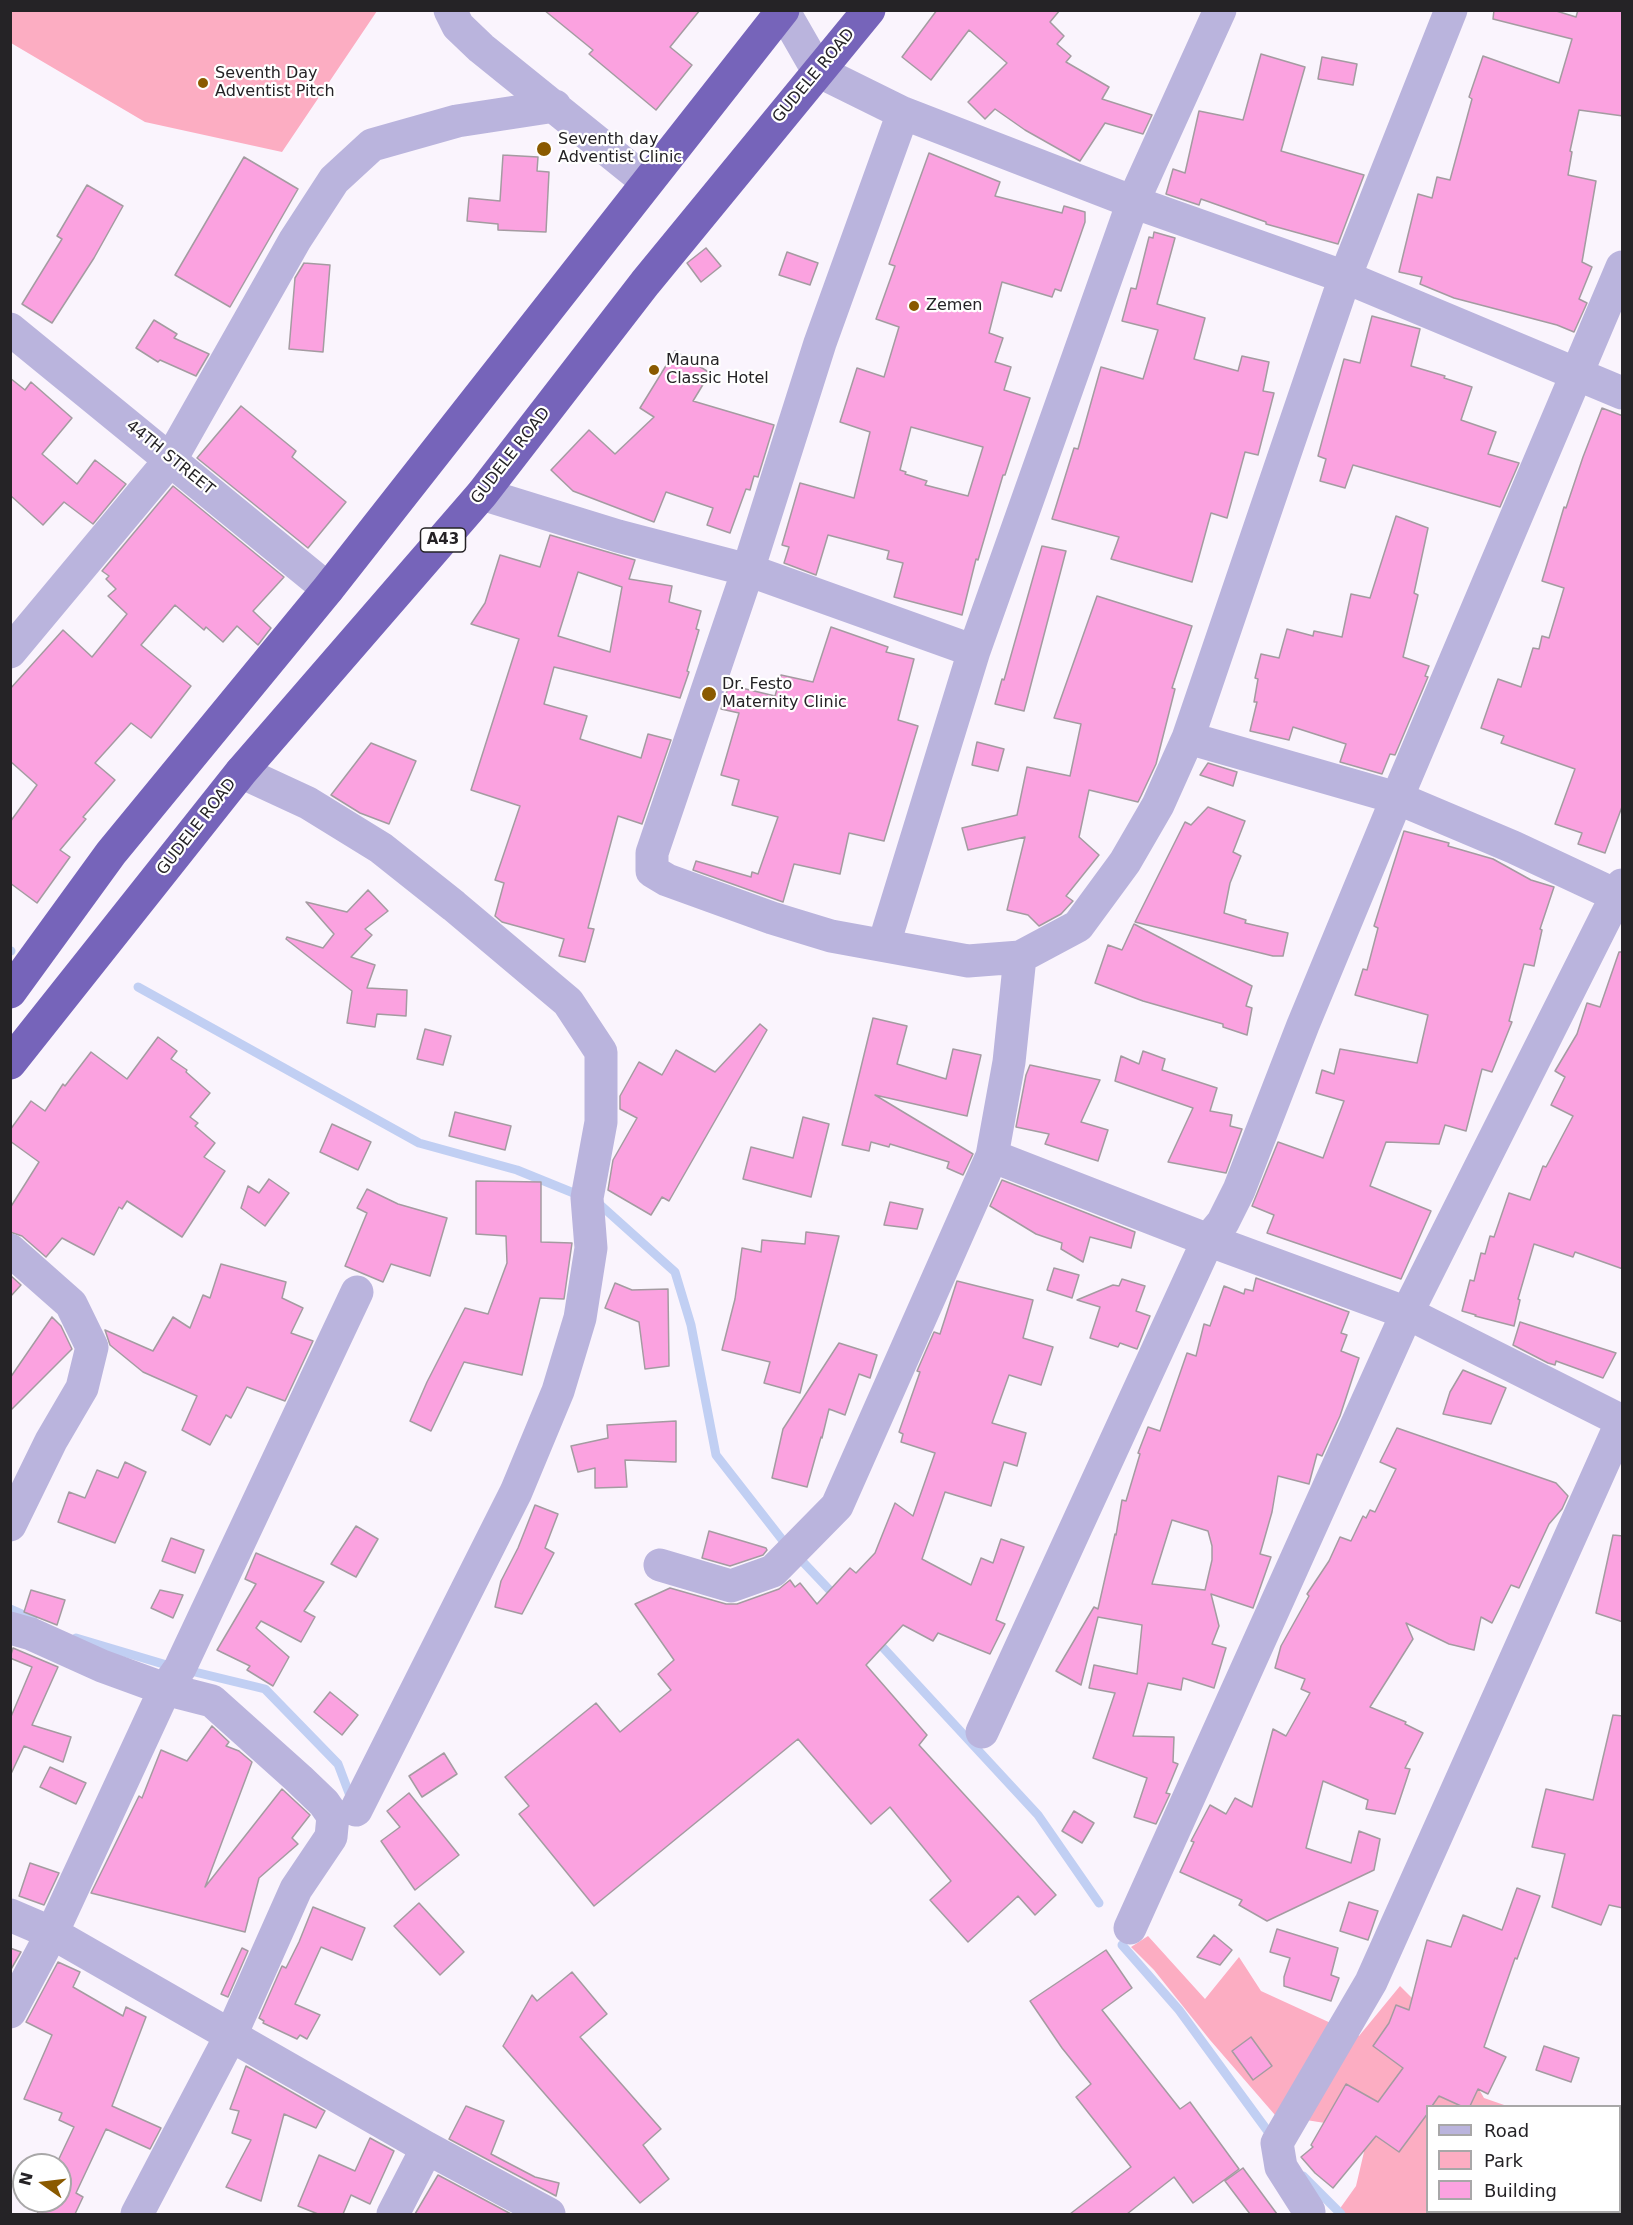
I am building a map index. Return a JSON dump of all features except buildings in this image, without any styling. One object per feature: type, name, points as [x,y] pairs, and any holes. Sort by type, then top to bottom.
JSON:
[{"type":"highway","points":[[10,992],[111,853],[328,589],[783,10]]},
{"type":"highway","name":"GUDELE ROAD","points":[[10,1063],[241,772],[482,494],[645,283],[868,10]]},
{"type":"street","points":[[450,10],[458,26],[648,182]]},
{"type":"street","points":[[783,10],[818,71],[903,113],[1133,202],[1345,277],[1623,393]]},
{"type":"street","points":[[884,944],[974,651],[1133,202],[1221,10]]},
{"type":"street","points":[[903,113],[820,343],[748,570],[652,853],[652,871],[667,880],[772,918],[831,936],[968,961],[1020,957],[1078,926],[1125,862],[1158,806],[1188,738],[1345,277],[1451,10]]},
{"type":"street","points":[[10,652],[171,459],[295,240],[334,180],[372,145],[457,121],[555,106]]},
{"type":"street","points":[[982,1732],[1208,1240],[1223,1222],[1239,1190],[1303,1025],[1397,798],[1575,374],[1623,267]]},
{"type":"street","name":"44TH STREET","points":[[11,330],[328,589]]},
{"type":"street","points":[[482,494],[618,536],[748,570],[974,651]]},
{"type":"street","points":[[1130,1928],[1407,1313],[1621,893],[1397,798],[1188,738]]},
{"type":"street","points":[[241,772],[308,803],[381,848],[464,913],[568,1002],[601,1052],[602,1122],[587,1198],[591,1248],[580,1318],[558,1391],[516,1492],[356,1810]]},
{"type":"street","points":[[660,1565],[731,1586],[783,1560],[837,1506],[992,1156],[1009,1062],[1020,957]]},
{"type":"street","points":[[992,1156],[1208,1240],[1407,1313],[1623,1421],[1371,1982],[1277,2143],[1281,2167],[1309,2214]]},
{"type":"street","points":[[10,1250],[71,1304],[92,1347],[82,1388],[51,1441],[10,1525]]},
{"type":"street","points":[[10,2012],[52,1933],[165,1689],[180,1668],[357,1292]]},
{"type":"street","points":[[10,1628],[31,1634],[102,1666],[165,1689],[212,1701],[299,1779],[324,1803],[333,1816],[331,1838],[296,1889],[231,2035],[137,2214]]},
{"type":"street","points":[[10,1915],[52,1933],[427,2148],[549,2214]]},
{"type":"street","points":[[393,2214],[427,2148]]},
{"type":"green space","name":"Seventh Day Adventist Pitch","points":[[11,10],[377,11],[282,152],[145,122],[11,43]]},
{"type":"green space","points":[[1148,1936],[1205,1999],[1239,1957],[1261,1991],[1359,2036],[1400,1986],[1447,2033],[1484,2098],[1504,2105],[1426,2105],[1426,2213],[1621,2213],[1622,2113],[1622,2214],[1336,2214],[1356,2186],[1364,2152],[1356,2128],[1275,2115],[1210,2040],[1154,1970],[1131,1947]]},
{"type":"waterway","points":[[138,987],[419,1143],[517,1170],[581,1196]]},
{"type":"waterway","points":[[597,1202],[675,1272],[691,1325],[716,1455],[784,1542],[838,1599]]},
{"type":"waterway","points":[[10,1609],[33,1619]]},
{"type":"waterway","points":[[76,1638],[170,1666],[265,1689],[338,1764],[352,1801]]},
{"type":"waterway","points":[[876,1640],[1038,1815],[1099,1903]]},
{"type":"waterway","points":[[1122,1945],[1179,2010],[1272,2137]]},
{"type":"waterway","points":[[1303,2176],[1341,2214]]},
{"type":"place","name":"Seventh Day Adventist Pitch","points":[[203,83]]},
{"type":"place","name":"Seventh day Adventist Clinic","points":[[544,149]]},
{"type":"place","name":"Zemen","points":[[914,306]]},
{"type":"place","name":"Mauna Classic Hotel","points":[[654,370]]},
{"type":"place","name":"Dr. Festo Maternity Clinic","points":[[709,694]]}]
